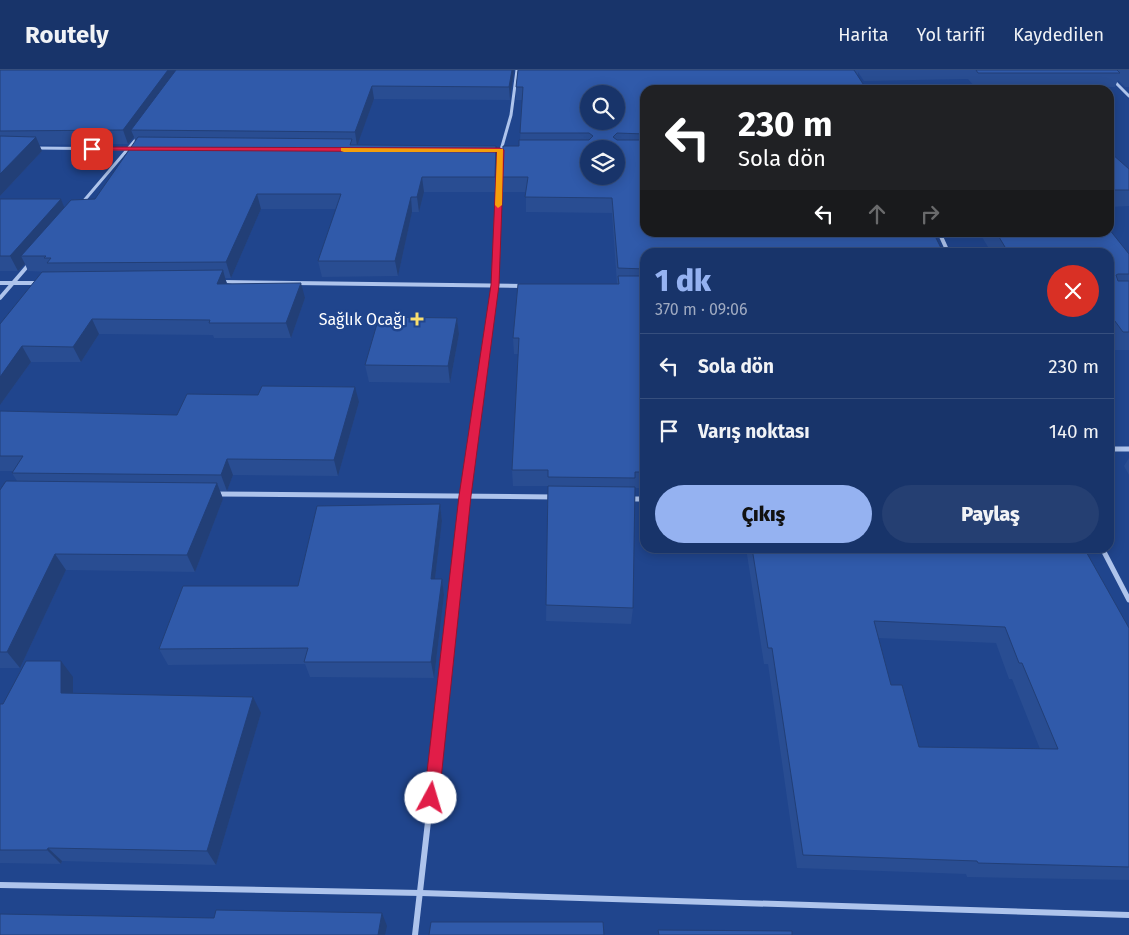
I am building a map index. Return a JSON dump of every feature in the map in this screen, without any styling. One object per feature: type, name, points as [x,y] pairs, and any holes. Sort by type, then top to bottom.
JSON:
[{"type":"street","points":[[415,935],[465,496],[495,285],[500,150],[511,115],[517,70]]},
{"type":"street","points":[[1103,70],[1129,96]]},
{"type":"street","points":[[77,209],[129,150],[140,134]]},
{"type":"street","points":[[30,148],[139,150]]},
{"type":"street","points":[[500,150],[510,150]]},
{"type":"street","points":[[0,298],[32,261]]},
{"type":"street","points":[[218,282],[525,286]]},
{"type":"street","points":[[0,283],[42,283]]},
{"type":"street","points":[[1114,449],[1129,449]]},
{"type":"street","points":[[208,494],[565,497]]},
{"type":"street","points":[[625,498],[640,499]]},
{"type":"street","points":[[1105,553],[1129,600]]},
{"type":"street","points":[[0,885],[421,893],[1129,915]]},
{"type":"building","points":[[0,70],[168,70],[123,130],[0,131]]},
{"type":"building","points":[[176,70],[512,70],[509,87],[372,86],[355,132],[131,130]]},
{"type":"building","points":[[518,70],[854,70],[864,85],[640,85],[640,134],[617,133],[613,137],[617,140],[589,140],[593,136],[589,133],[520,133],[523,87],[516,87]]},
{"type":"building","points":[[976,70],[1117,70],[1120,73],[978,73]]},
{"type":"building","points":[[0,136],[36,137],[0,174]]},
{"type":"building","points":[[138,137],[352,139],[350,145],[496,146],[495,177],[422,177],[417,197],[411,197],[395,261],[318,261],[341,194],[257,194],[226,262],[47,263],[51,258],[44,258],[46,256],[21,256],[71,200],[95,199]]},
{"type":"building","points":[[519,140],[580,140],[580,185],[625,185],[625,140],[640,140],[640,237],[936,237],[941,248],[640,248],[640,269],[618,268],[612,198],[525,197],[528,177],[502,177],[503,146],[519,146]]},
{"type":"building","points":[[1114,156],[1129,169],[1129,190],[1114,190]]},
{"type":"building","points":[[0,199],[61,199],[10,256],[0,256]]},
{"type":"building","points":[[1114,235],[1129,254],[1129,274],[1116,275],[1118,281],[1129,281],[1129,332],[1123,332],[1114,320],[1114,248],[1006,248],[999,237],[1114,237]]},
{"type":"building","points":[[223,270],[217,284],[301,283],[286,323],[209,323],[210,320],[92,319],[73,347],[22,346],[0,377],[0,324],[42,272]]},
{"type":"building","points":[[618,276],[640,276],[640,472],[635,472],[635,478],[548,477],[548,470],[512,470],[519,338],[513,338],[518,284],[619,284]]},
{"type":"building","points":[[379,317],[457,318],[448,366],[365,365]]},
{"type":"building","points":[[262,386],[355,387],[334,460],[227,459],[221,475],[12,473],[23,456],[0,456],[0,411],[177,415],[187,394],[258,395]]},
{"type":"building","points":[[6,481],[217,483],[187,555],[55,554],[7,652],[0,652],[0,490]]},
{"type":"building","points":[[548,486],[635,487],[633,608],[546,605]]},
{"type":"building","points":[[440,504],[431,579],[442,579],[431,662],[304,662],[308,648],[159,649],[183,586],[298,586],[317,506]]},
{"type":"building","points":[[753,553],[1087,553],[1129,628],[1129,867],[978,863],[977,861],[803,855],[772,648],[768,648]],"holes":[[[874,621],[1005,627],[1019,663],[1022,663],[1058,749],[919,747],[902,685],[891,685]]]},
{"type":"building","points":[[26,661],[61,661],[61,693],[253,697],[207,851],[48,848],[47,850],[0,850],[0,704],[3,704]]},
{"type":"building","points":[[216,910],[382,913],[378,935],[0,935],[0,914],[214,918]]},
{"type":"building","points":[[431,922],[603,922],[604,935],[429,935]]},
{"type":"building","points":[[658,930],[792,931],[792,935],[659,935]]},
{"type":"slow traffic","points":[[344,150],[500,150],[498,205]]},
{"type":"place","name":"Sağlık Ocağı","points":[[417,319]]},
{"type":"route","points":[[92,149],[500,150],[495,285],[465,496],[431,798]]}]
